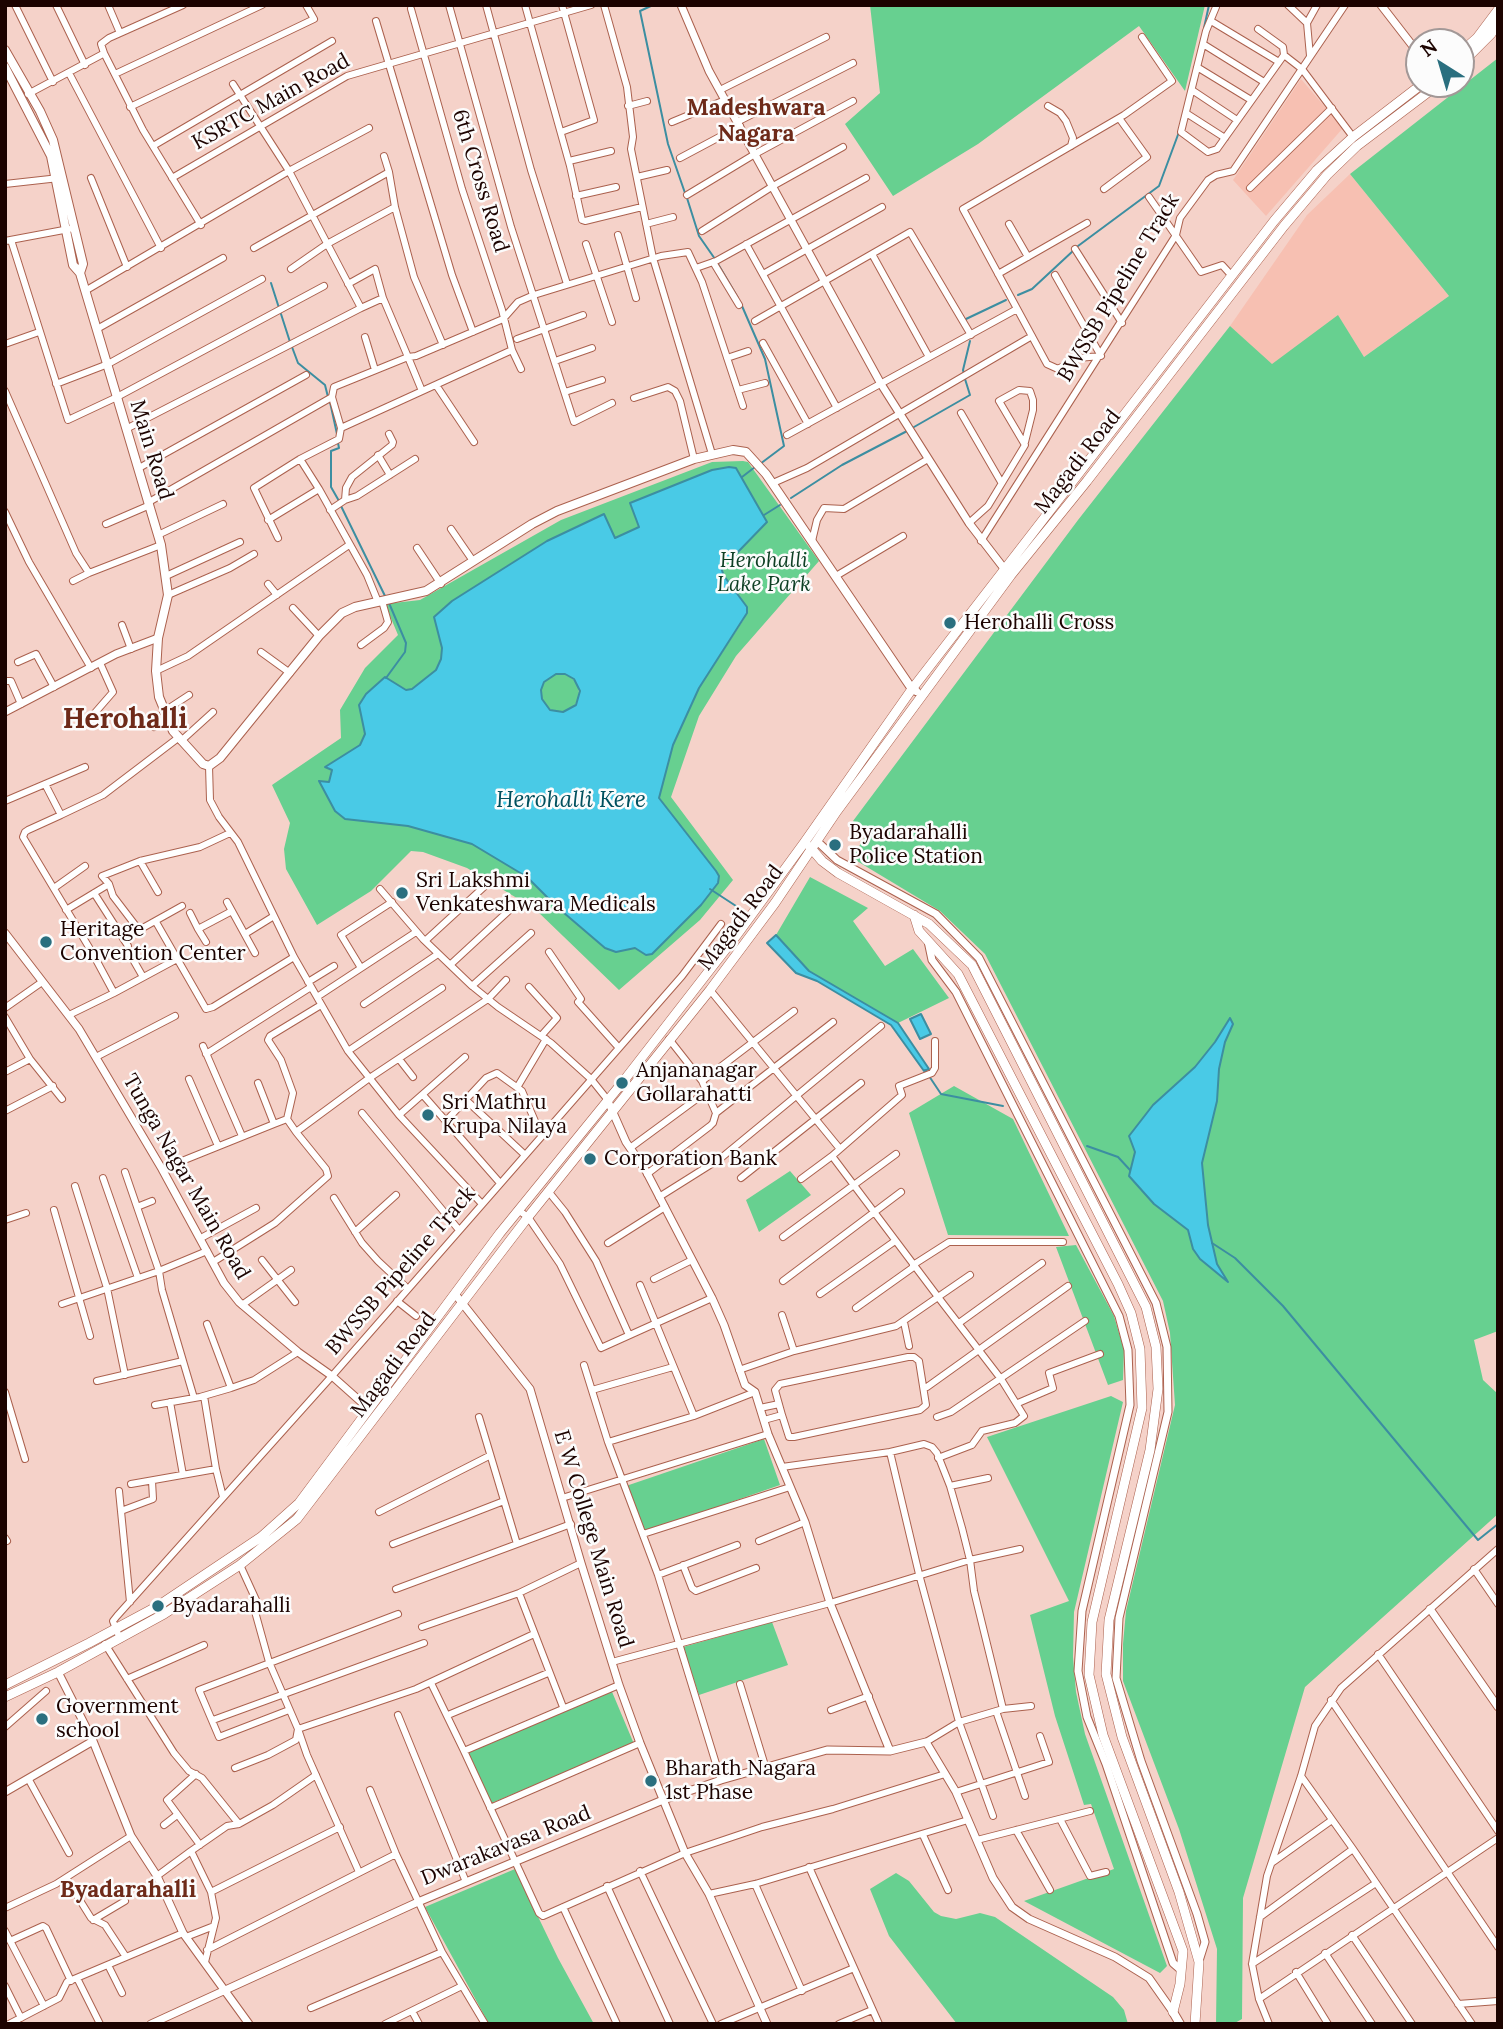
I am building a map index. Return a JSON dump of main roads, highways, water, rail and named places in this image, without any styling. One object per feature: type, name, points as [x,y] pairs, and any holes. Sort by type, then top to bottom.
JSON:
[{"type":"main road","points":[[1475,40],[1498,10]]},
{"type":"main road","points":[[1475,50],[1498,23]]},
{"type":"main road","points":[[5,50],[26,95]]},
{"type":"main road","points":[[5,66],[26,95]]},
{"type":"main road","name":"Main Road","points":[[26,95],[52,136],[70,229],[83,264],[80,274],[161,545],[167,596],[158,638],[156,684],[164,715],[180,740],[200,761],[209,766],[220,758],[319,636],[342,613],[418,595],[441,584],[473,561],[557,511],[694,459],[742,450],[752,456],[766,474],[912,689]]},
{"type":"main road","name":"Magadi Road","points":[[5,1685],[101,1637],[118,1634],[164,1614],[240,1565],[297,1519],[455,1294],[518,1210],[922,695],[1008,572],[1232,276],[1317,170],[1353,137],[1405,97]]},
{"type":"main road","name":"Magadi Road","points":[[5,1697],[107,1646],[118,1634],[261,1537],[299,1503],[464,1303],[548,1191],[710,990],[816,846],[833,808],[912,689],[1327,174],[1357,146],[1420,98]]},
{"type":"main road","points":[[912,689],[922,695]]},
{"type":"main road","points":[[804,843],[816,846],[822,861],[838,873],[914,915],[938,932],[972,965],[1146,1307],[1156,1347],[1158,1389],[1150,1450],[1109,1620],[1106,1674],[1122,1737],[1179,1892],[1199,1962],[1195,2024]]},
{"type":"main road","points":[[914,915],[919,931],[958,974],[1132,1313],[1140,1349],[1142,1408],[1092,1622],[1089,1675],[1103,1735],[1184,1951],[1173,2012],[1180,2024]]},
{"type":"water","name":"Herohalli Kere","points":[[736,468],[767,522],[736,554],[720,565],[724,576],[747,607],[747,613],[699,688],[673,745],[659,798],[716,871],[719,876],[718,883],[701,905],[652,954],[646,955],[635,948],[616,952],[605,948],[527,877],[472,844],[408,826],[345,819],[335,811],[319,781],[329,782],[332,770],[325,767],[360,745],[365,734],[359,705],[366,694],[385,677],[406,690],[412,689],[436,670],[442,648],[434,617],[452,601],[547,541],[604,514],[615,538],[639,527],[630,503],[712,470]],"holes":[[[556,674],[565,674],[574,679],[580,691],[576,705],[563,712],[550,710],[542,699],[544,682]]]},
{"type":"water","points":[[776,935],[809,971],[898,1023],[929,1069],[924,1071],[891,1025],[817,981],[796,973],[767,943]]},
{"type":"water","points":[[921,1014],[931,1034],[920,1039],[910,1019]]},
{"type":"water","points":[[1230,1018],[1233,1024],[1225,1042],[1219,1069],[1217,1101],[1202,1163],[1208,1225],[1217,1264],[1228,1282],[1200,1259],[1193,1249],[1188,1230],[1154,1204],[1129,1176],[1135,1152],[1129,1136],[1153,1105],[1195,1067]]},
{"type":"waterway","points":[[653,5],[640,11],[668,144],[685,193]]},
{"type":"waterway","points":[[1204,28],[1209,5]]},
{"type":"waterway","points":[[1078,246],[1159,186],[1179,132]]},
{"type":"waterway","points":[[687,198],[699,236],[715,259]]},
{"type":"waterway","points":[[1018,295],[1032,289],[1074,250]]},
{"type":"waterway","points":[[718,264],[738,298]]},
{"type":"waterway","points":[[271,283],[279,308]]},
{"type":"waterway","points":[[966,319],[1006,300]]},
{"type":"waterway","points":[[742,306],[765,359],[784,446],[760,464]]},
{"type":"waterway","points":[[281,314],[290,342]]},
{"type":"waterway","points":[[964,374],[970,341]]},
{"type":"waterway","points":[[292,347],[298,363],[325,385],[328,397]]},
{"type":"waterway","points":[[914,427],[970,395],[965,379]]},
{"type":"waterway","points":[[330,402],[337,434]]},
{"type":"waterway","points":[[791,498],[842,465],[909,430]]},
{"type":"waterway","points":[[338,443],[339,448],[331,451],[331,487],[339,501]]},
{"type":"waterway","points":[[742,477],[755,467]]},
{"type":"waterway","points":[[764,515],[780,505]]},
{"type":"waterway","points":[[341,506],[386,598]]},
{"type":"waterway","points":[[386,678],[405,652],[406,643],[389,603]]},
{"type":"waterway","points":[[710,889],[736,906]]},
{"type":"waterway","points":[[925,1070],[941,1094],[1003,1106]]},
{"type":"waterway","points":[[1087,1146],[1118,1157],[1130,1170]]},
{"type":"waterway","points":[[1212,1243],[1235,1258],[1283,1306],[1478,1540],[1498,1524]]},
{"type":"place","name":"Herohalli Cross","points":[[950,623]]},
{"type":"place","name":"Byadarahalli Police Station","points":[[835,845]]},
{"type":"place","name":"Sri Lakshmi Venkateshwara Medicals","points":[[402,893]]},
{"type":"place","name":"Heritage Convention Center","points":[[46,942]]},
{"type":"place","name":"Anjananagar Gollarahatti","points":[[622,1083]]},
{"type":"place","name":"Sri Mathru Krupa Nilaya","points":[[428,1115]]},
{"type":"place","name":"Corporation Bank","points":[[590,1159]]},
{"type":"place","name":"Byadarahalli","points":[[158,1606]]},
{"type":"place","name":"Government school","points":[[42,1719]]},
{"type":"place","name":"Bharath Nagara 1st Phase","points":[[651,1781]]},
{"type":"district","name":"Madeshwara Nagara","points":[[756,121]]},
{"type":"district","name":"Herohalli","points":[[125,720]]},
{"type":"district","name":"Byadarahalli","points":[[128,1890]]},
{"type":"park label","name":"Herohalli Lake Park","points":[[764,573]]}]
